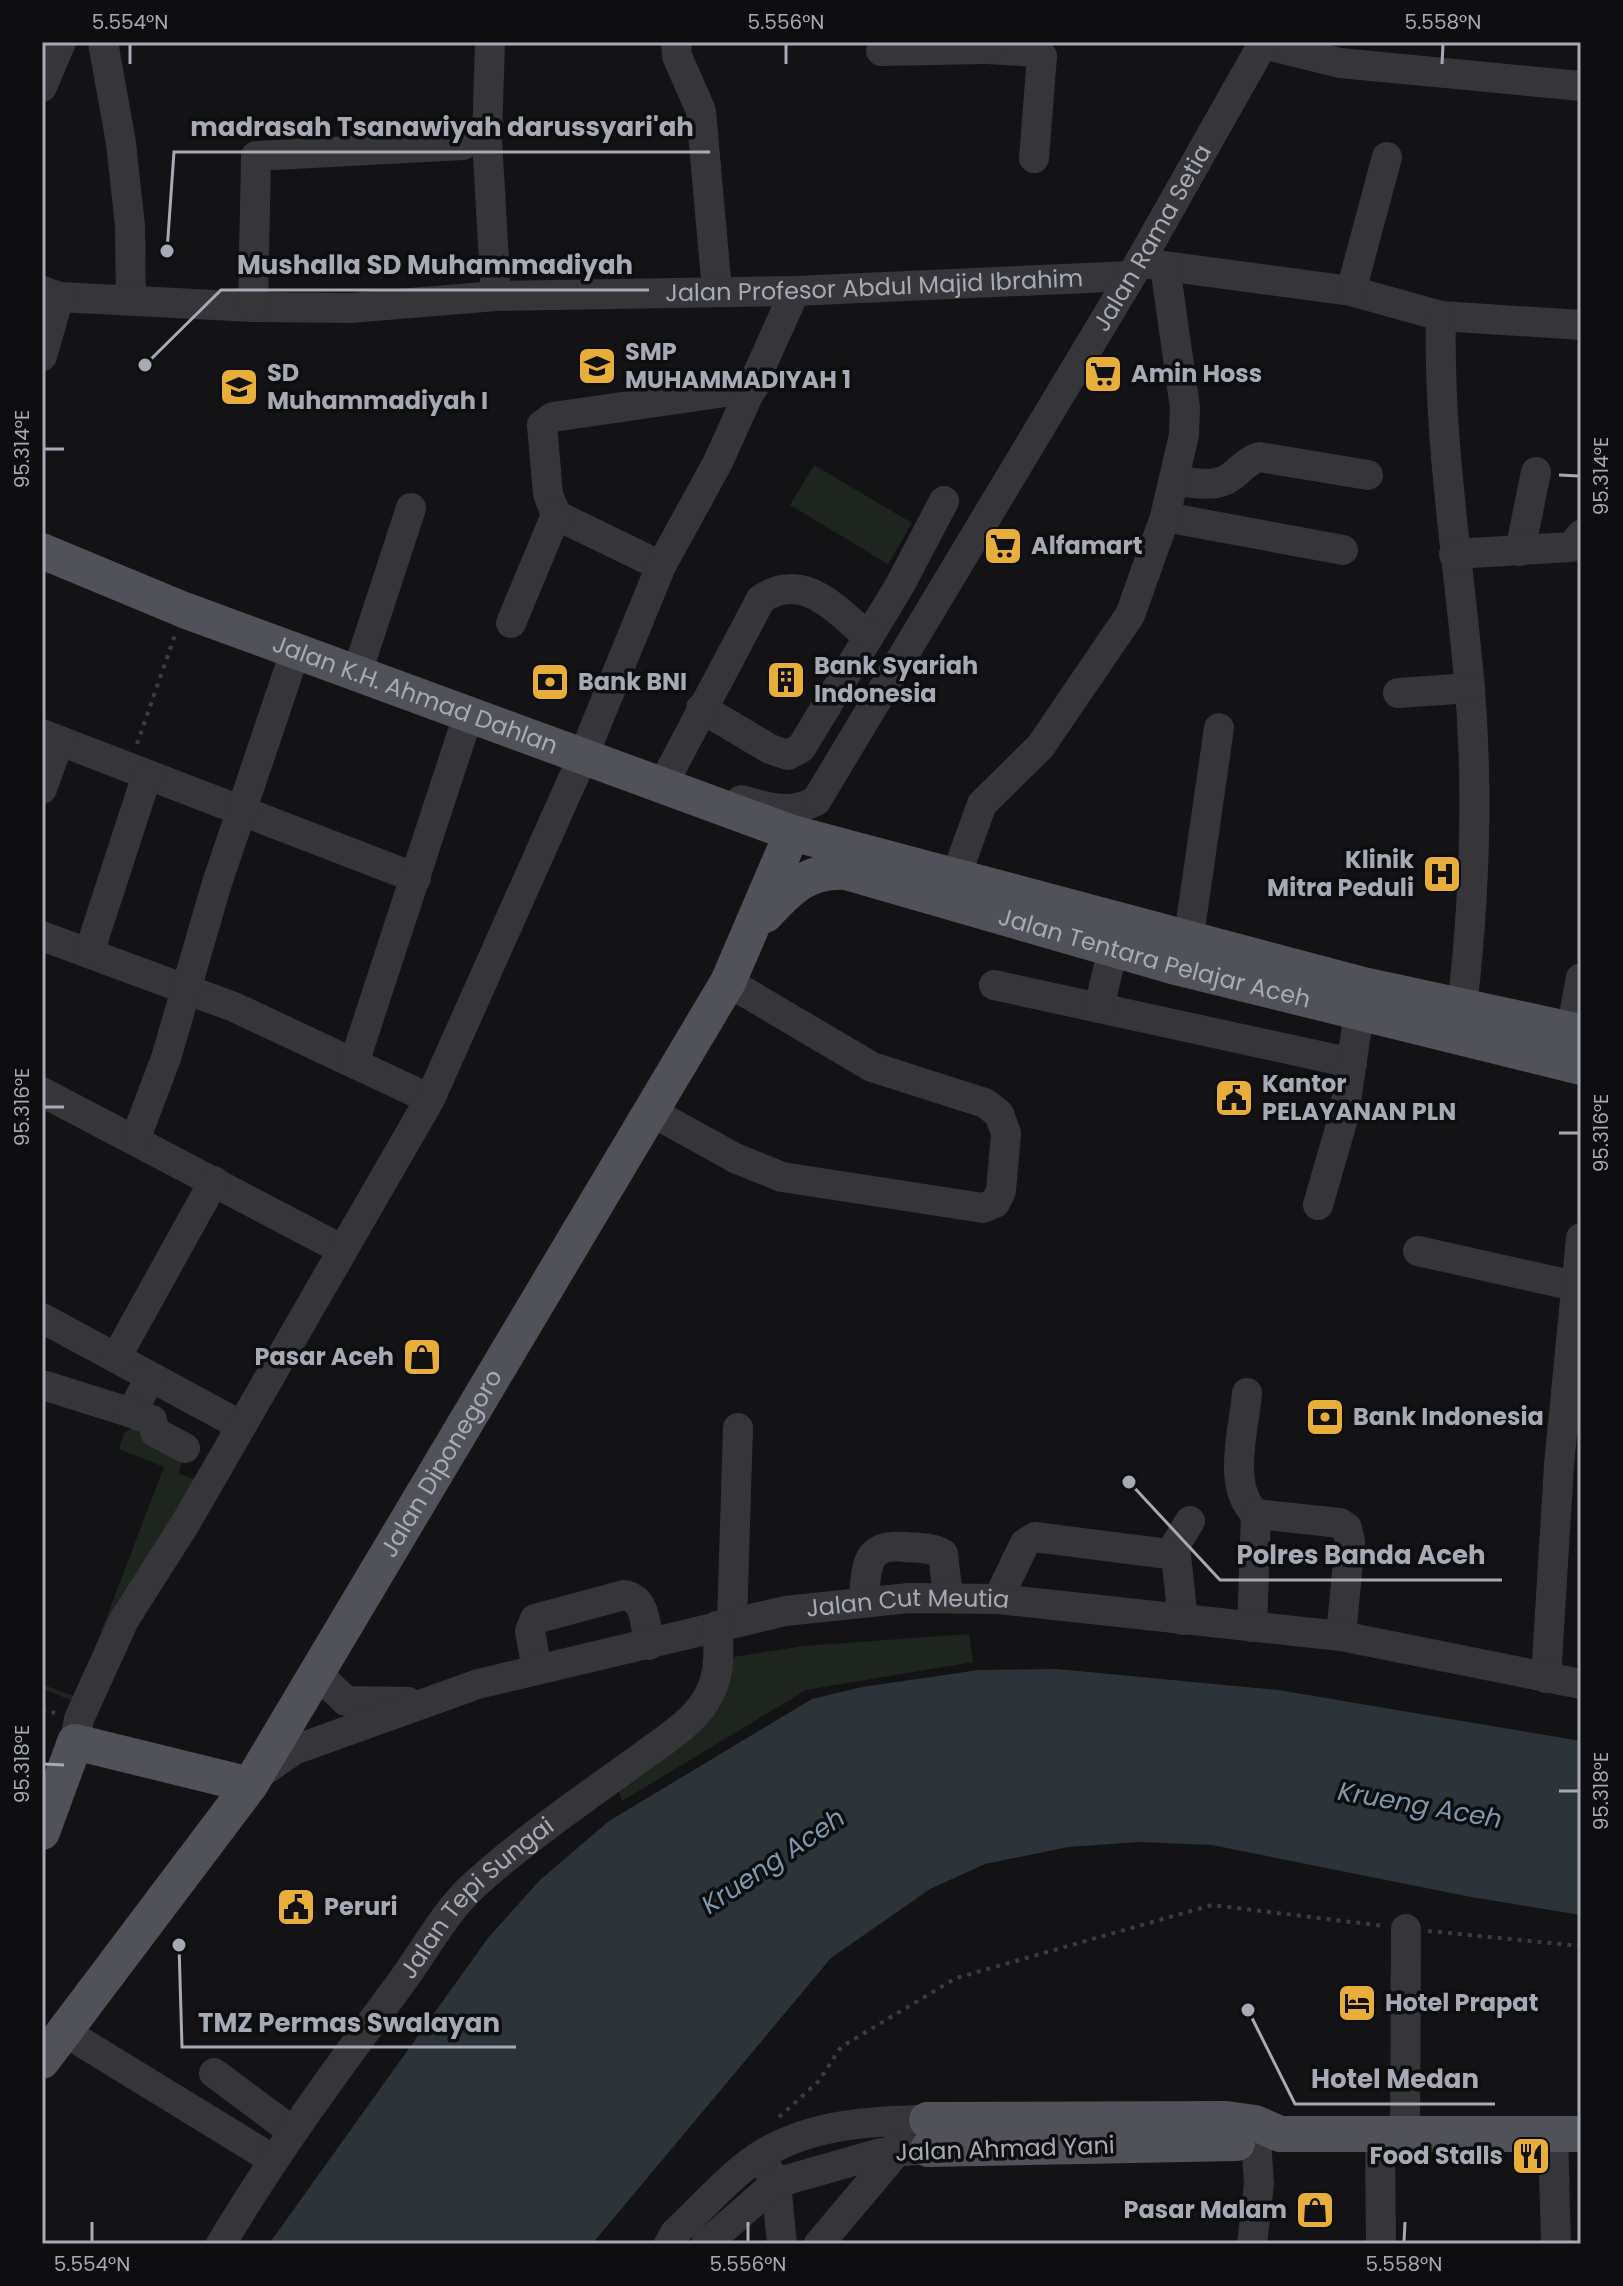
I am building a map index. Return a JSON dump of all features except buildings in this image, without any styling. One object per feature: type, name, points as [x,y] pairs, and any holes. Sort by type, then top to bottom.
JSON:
[{"type":"main road","name":"Jalan K.H. Ahmad Dahlan","points":[[42,551],[295,652],[468,716],[584,754],[672,790],[792,833]]},
{"type":"main road","name":"Jalan Tentara Pelajar Aceh","points":[[792,833],[1108,918],[1189,936],[1359,998],[1581,1067]]},
{"type":"main road","name":"Jalan Diponegoro","points":[[42,2061],[253,1781],[319,1665],[728,982],[792,833]]},
{"type":"main road","name":"Jalan Tentara Pelajar Aceh","points":[[748,932],[797,881],[824,871],[846,872],[892,888],[1113,948],[1359,998],[1462,1008],[1576,1031]]},
{"type":"main road","points":[[42,1832],[75,1742],[253,1781]]},
{"type":"main road","points":[[912,2135],[1002,2133],[1226,2119],[1264,2134],[1567,2134]]},
{"type":"street","points":[[42,87],[61,42]]},
{"type":"street","points":[[103,42],[121,143],[130,226],[131,299]]},
{"type":"street","points":[[490,42],[487,139],[496,296]]},
{"type":"street","points":[[676,42],[677,56],[701,111],[717,291]]},
{"type":"street","points":[[1264,43],[1340,63],[1581,86]]},
{"type":"street","name":"Jalan Rama Setia","points":[[816,801],[1145,268],[1264,43]]},
{"type":"street","points":[[881,51],[986,46],[1038,52],[1042,56],[1034,158]]},
{"type":"street","points":[[253,307],[256,156],[463,145]]},
{"type":"street","points":[[1351,291],[1387,157]]},
{"type":"street","points":[[956,876],[982,804],[1040,747],[1124,626],[1165,517],[1184,435],[1185,408],[1145,268]]},
{"type":"street","name":"Jalan Profesor Abdul Majid Ibrahim","points":[[50,294],[253,307],[350,308],[496,296],[795,291],[1145,268],[1351,291],[1441,316],[1481,322],[1581,325]]},
{"type":"street","points":[[75,1742],[79,1719],[124,1620],[185,1524],[430,1099],[584,754],[661,566],[718,462],[795,291]]},
{"type":"street","points":[[42,356],[50,294]]},
{"type":"street","points":[[1441,316],[1443,422],[1470,688],[1473,913],[1462,1008]]},
{"type":"street","points":[[661,566],[556,515],[550,505],[541,440],[545,421],[753,388]]},
{"type":"street","points":[[1175,481],[1214,485],[1230,479],[1259,457],[1368,475]]},
{"type":"street","points":[[1520,551],[1536,472]]},
{"type":"street","points":[[701,708],[770,749],[794,753],[806,742],[869,637],[944,501]]},
{"type":"street","points":[[357,673],[411,508]]},
{"type":"street","points":[[511,623],[556,515]]},
{"type":"street","points":[[1165,517],[1343,550]]},
{"type":"street","points":[[1454,554],[1571,547],[1581,535]]},
{"type":"street","points":[[869,637],[810,593],[793,586],[781,588],[755,606],[701,708],[672,790],[718,794],[781,810],[795,810],[816,801],[819,818],[827,829],[899,863]]},
{"type":"street","points":[[135,1140],[187,988],[240,812],[295,652]]},
{"type":"street","points":[[1398,693],[1470,688]]},
{"type":"street","points":[[354,1063],[468,716]]},
{"type":"street","points":[[1189,936],[1219,728]]},
{"type":"street","points":[[42,789],[50,737],[416,878]]},
{"type":"street","points":[[89,953],[138,772]]},
{"type":"street","points":[[42,936],[187,988],[430,1099]]},
{"type":"street","points":[[1099,1008],[1113,948]]},
{"type":"street","points":[[1576,1031],[1581,978]]},
{"type":"street","points":[[652,1112],[735,1158],[782,1177],[983,1208],[995,1203],[1001,1191],[1006,1133],[999,1114],[985,1103],[872,1067],[728,982]]},
{"type":"street","points":[[994,985],[1352,1063]]},
{"type":"street","points":[[1318,1205],[1344,1115],[1359,998]]},
{"type":"street","points":[[42,1092],[341,1249]]},
{"type":"street","points":[[117,1356],[214,1181]]},
{"type":"street","points":[[1546,1678],[1559,1465],[1581,1238]]},
{"type":"street","points":[[1418,1251],[1575,1286]]},
{"type":"street","points":[[42,1318],[240,1425]]},
{"type":"street","points":[[132,1413],[150,1377]]},
{"type":"street","points":[[46,1386],[152,1420],[155,1432],[185,1448]]},
{"type":"street","points":[[1247,1393],[1239,1480],[1241,1495],[1256,1514],[1252,1627]]},
{"type":"street","name":"Jalan Tepi Sungai","points":[[221,2244],[272,2159],[470,1889],[550,1824],[678,1731],[707,1704],[717,1682],[721,1658],[738,1428]]},
{"type":"street","points":[[1256,1514],[1340,1523],[1347,1528],[1350,1541],[1341,1636]]},
{"type":"street","points":[[1183,1620],[1176,1544],[1190,1521]]},
{"type":"street","points":[[998,1599],[1025,1543],[1035,1537],[1176,1555]]},
{"type":"street","points":[[863,1602],[869,1559],[877,1549],[890,1545],[935,1549],[943,1554],[948,1597]]},
{"type":"street","points":[[537,1670],[530,1631],[535,1619],[624,1595],[633,1597],[641,1605],[649,1645]]},
{"type":"street","name":"Jalan Cut Meutia","points":[[253,1781],[294,1750],[478,1684],[785,1611],[863,1602],[948,1597],[998,1599],[1341,1636],[1581,1684]]},
{"type":"street","points":[[319,1665],[336,1695],[346,1701],[434,1702]]},
{"type":"street","points":[[1381,2244],[1406,1929]]},
{"type":"street","points":[[65,2032],[272,2159]]},
{"type":"street","points":[[214,2073],[292,2131]]},
{"type":"street","points":[[669,2244],[675,2233],[759,2155],[801,2136],[836,2126],[912,2135]]},
{"type":"street","points":[[1252,2244],[1264,2134]]},
{"type":"street","points":[[1556,2244],[1567,2134]]},
{"type":"street","points":[[819,2244],[912,2135]]},
{"type":"street","name":"Jalan Ahmad Yani","points":[[706,2244],[776,2183],[912,2135]]},
{"type":"street","points":[[759,2155],[776,2183],[782,2244]]},
{"type":"path","points":[[138,772],[184,610]]},
{"type":"path","points":[[759,2155],[771,2124],[818,2082],[841,2047],[956,1978],[1212,1905],[1406,1929],[1581,1946]]},
{"type":"shaded area","points":[[814,465],[912,523],[888,564],[790,505]]},
{"type":"shaded area","points":[[134,1427],[185,1455],[178,1473],[206,1484],[79,1703],[42,1689],[44,1685],[76,1697],[164,1467],[119,1449],[124,1433]]},
{"type":"shaded area","points":[[969,1634],[973,1662],[806,1690],[622,1801],[610,1768],[701,1702],[720,1708],[734,1657],[804,1646]]},
{"type":"water","name":"Krueng Aceh","points":[[1057,1669],[1278,1690],[1581,1741],[1581,1915],[1471,1897],[1212,1845],[1140,1842],[1068,1847],[985,1864],[930,1889],[831,1958],[592,2244],[269,2244],[488,1938],[540,1880],[609,1821],[812,1699],[862,1687],[979,1670]]},
{"type":"place","name":"madrasah Tsanawiyah darussyari'ah","points":[[167,251]]},
{"type":"place","name":"Mushalla SD Muhammadiyah","points":[[145,365]]},
{"type":"place","name":"SMP MUHAMMADIYAH 1","points":[[597,366]]},
{"type":"place","name":"Amin Hoss","points":[[1103,374]]},
{"type":"place","name":"SD Muhammadiyah I","points":[[239,387]]},
{"type":"place","name":"Alfamart","points":[[1003,546]]},
{"type":"place","name":"Bank Syariah Indonesia","points":[[786,680]]},
{"type":"place","name":"Bank BNI","points":[[550,682]]},
{"type":"place","name":"Klinik Mitra Peduli","points":[[1442,874]]},
{"type":"place","name":"Kantor PELAYANAN PLN","points":[[1234,1098]]},
{"type":"place","name":"Pasar Aceh","points":[[422,1357]]},
{"type":"place","name":"Bank Indonesia","points":[[1325,1417]]},
{"type":"place","name":"Polres Banda Aceh","points":[[1129,1482]]},
{"type":"place","name":"Peruri","points":[[296,1907]]},
{"type":"place","name":"TMZ Permas Swalayan","points":[[179,1945]]},
{"type":"place","name":"Hotel Prapat","points":[[1357,2003]]},
{"type":"place","name":"Hotel Medan","points":[[1248,2010]]},
{"type":"place","name":"Food Stalls","points":[[1531,2156]]},
{"type":"place","name":"Pasar Malam","points":[[1315,2210]]}]
